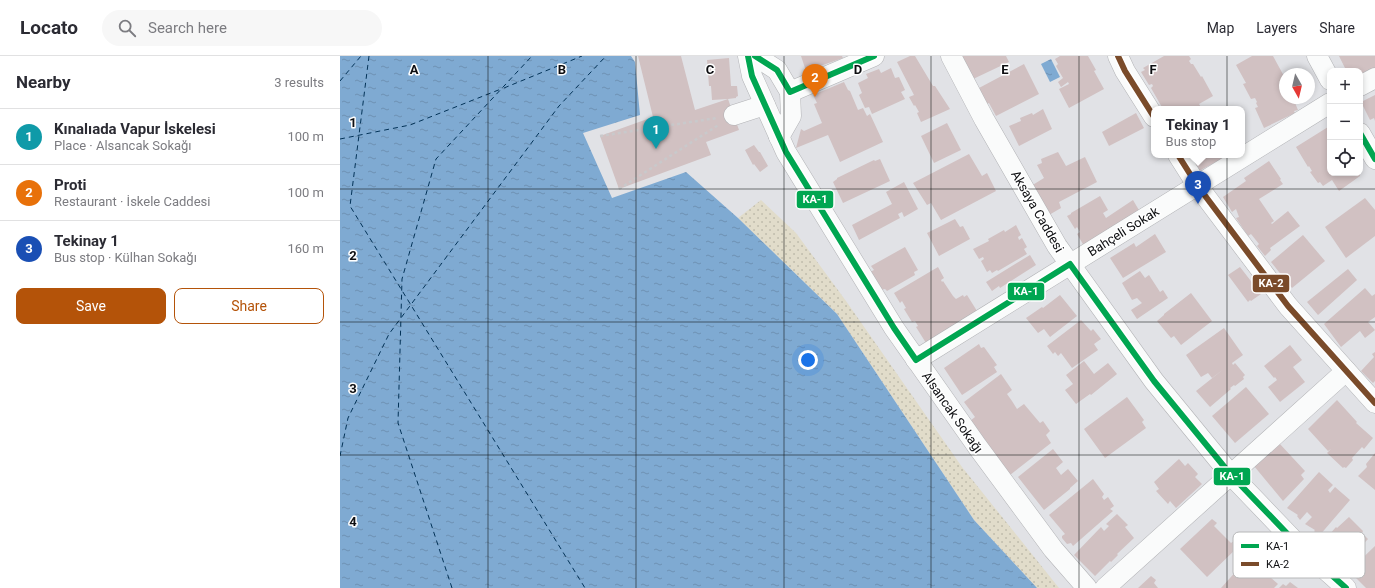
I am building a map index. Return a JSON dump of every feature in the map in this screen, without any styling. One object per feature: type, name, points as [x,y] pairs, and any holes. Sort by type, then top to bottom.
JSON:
[{"type":"street","name":"Alsancak Sokağı","points":[[748,56],[752,76],[786,152],[890,321],[977,446],[1053,549],[1087,588]]},
{"type":"street","points":[[755,56],[777,70],[790,92],[791,116],[780,137]]},
{"type":"street","points":[[790,92],[874,56]]},
{"type":"street","name":"Aksaya Caddesi","points":[[951,56],[1003,152],[1057,246],[1154,381],[1231,475],[1286,532]]},
{"type":"street","points":[[1118,56],[1125,71],[1151,112]]},
{"type":"street","points":[[1317,56],[1327,74]]},
{"type":"street","points":[[1363,84],[1375,78]]},
{"type":"street","name":"Bahçeli Sokak","points":[[1245,155],[1328,104]]},
{"type":"street","points":[[734,115],[765,105]]},
{"type":"street","points":[[1363,138],[1375,159]]},
{"type":"street","points":[[1180,158],[1197,185],[1288,306],[1375,403]]},
{"type":"street","name":"Bahçeli Sokak","points":[[916,360],[1241,158]]},
{"type":"street","points":[[1106,588],[1346,371]]},
{"type":"street","name":"Aksaya Caddesi","points":[[1335,578],[1346,588]]},
{"type":"path","points":[[600,136],[734,115]]},
{"type":"path","points":[[619,189],[734,115]]},
{"type":"sand","points":[[761,200],[796,233],[846,301],[962,467],[1059,588],[1037,588],[974,520],[837,314],[738,218]]},
{"type":"water","points":[[340,56],[631,56],[635,62],[640,115],[583,133],[612,198],[686,172],[738,218],[837,314],[974,520],[1037,588],[340,588]]},
{"type":"water","points":[[1051,59],[1060,77],[1050,82],[1041,64]]},
{"type":"building","points":[[638,56],[681,56],[695,110],[728,99],[739,130],[706,142],[711,155],[619,189],[600,136],[653,117]]},
{"type":"building","points":[[801,56],[842,56],[843,58],[806,71]]},
{"type":"building","points":[[910,56],[915,56],[933,86],[935,86],[950,109],[921,122],[917,113],[919,112],[909,97],[914,95],[897,62]]},
{"type":"building","points":[[959,56],[1006,56],[1009,62],[971,80]]},
{"type":"building","points":[[1060,56],[1088,56],[1104,89],[1069,108],[1059,89],[1069,84],[1068,82],[1061,87],[1058,82],[1063,78],[1056,66],[1058,64],[1055,59]]},
{"type":"building","points":[[1164,56],[1189,56],[1191,59],[1189,61],[1193,64],[1201,77],[1202,76],[1213,96],[1199,104],[1200,106],[1161,106],[1151,88],[1153,86],[1152,84],[1149,85],[1141,72],[1145,70],[1143,68]]},
{"type":"building","points":[[1252,56],[1273,56],[1280,68],[1279,104],[1296,104],[1298,110],[1294,111],[1295,113],[1264,128],[1255,108],[1258,107],[1257,102],[1255,98],[1251,99],[1243,84],[1246,83],[1236,65]]},
{"type":"building","points":[[1339,56],[1375,56],[1375,73],[1363,80],[1363,68],[1345,68]]},
{"type":"building","points":[[729,58],[731,86],[737,86],[738,96],[736,98],[712,100],[711,86],[709,86],[707,60]]},
{"type":"building","points":[[1024,64],[1039,94],[996,116],[989,103],[987,104],[979,88]]},
{"type":"building","points":[[891,68],[895,78],[899,77],[905,90],[901,92],[905,99],[872,114],[869,107],[865,108],[859,95],[862,93],[858,83],[868,78],[866,74],[879,69],[881,73]]},
{"type":"building","points":[[844,82],[850,91],[858,110],[863,108],[867,116],[870,114],[883,142],[840,162],[828,135],[796,148],[801,129],[804,131],[822,123],[814,104],[817,103],[813,95]]},
{"type":"building","points":[[1375,95],[1375,121],[1374,118],[1370,120],[1363,106],[1363,101]]},
{"type":"building","points":[[1043,109],[1052,129],[1019,146],[1009,126],[1021,121],[1020,118],[1032,113],[1033,115]]},
{"type":"building","points":[[1136,113],[1144,128],[1109,146],[1102,132]]},
{"type":"building","points":[[947,123],[961,150],[934,163],[921,136]]},
{"type":"building","points":[[1327,128],[1327,176],[1360,176],[1339,191],[1332,180],[1323,186],[1320,182],[1318,183],[1310,172],[1312,171],[1296,147]]},
{"type":"building","points":[[754,145],[768,166],[760,172],[754,164],[753,165],[745,150]]},
{"type":"building","points":[[1058,152],[1066,166],[1085,157],[1097,182],[1059,202],[1061,208],[1049,215],[1031,186],[1044,178],[1037,165],[1042,163],[1041,159]]},
{"type":"building","points":[[969,154],[982,176],[987,173],[996,191],[941,220],[931,203],[927,205],[913,183]]},
{"type":"building","points":[[1190,158],[1223,158],[1199,171]]},
{"type":"building","points":[[880,159],[890,181],[843,203],[833,182],[837,178],[874,160]]},
{"type":"building","points":[[1269,161],[1283,184],[1259,199],[1274,221],[1271,223],[1272,224],[1288,211],[1300,226],[1270,248],[1271,250],[1265,256],[1257,246],[1259,244],[1251,234],[1248,236],[1236,218],[1239,217],[1236,209],[1232,212],[1223,197],[1246,181],[1244,178]]},
{"type":"building","points":[[904,182],[918,209],[904,217],[902,212],[898,214],[900,218],[859,240],[852,225],[892,204],[886,192]]},
{"type":"building","points":[[1100,196],[1108,210],[1103,213],[1106,218],[1133,200],[1143,217],[1087,251],[1077,234],[1080,232],[1077,227],[1075,229],[1067,216]]},
{"type":"building","points":[[1365,198],[1375,210],[1375,236],[1346,258],[1325,227]]},
{"type":"building","points":[[955,219],[960,227],[963,226],[970,239],[939,256],[927,233]]},
{"type":"building","points":[[1016,225],[1021,235],[1018,237],[1019,240],[1022,238],[1027,247],[1024,249],[1027,254],[998,271],[997,270],[992,273],[990,270],[987,272],[981,261],[984,259],[983,257],[979,259],[973,249],[989,241],[988,239],[1004,230],[1005,232]]},
{"type":"building","points":[[1155,234],[1166,252],[1123,278],[1110,258],[1134,243],[1136,247]]},
{"type":"building","points":[[1303,235],[1325,261],[1292,288],[1271,262]]},
{"type":"building","points":[[905,247],[918,270],[914,272],[915,275],[887,291],[885,289],[881,290],[870,272],[874,270],[871,266]]},
{"type":"building","points":[[1030,255],[1036,265],[1000,288],[999,286],[992,291],[986,282]]},
{"type":"building","points":[[938,267],[944,278],[941,280],[942,282],[943,281],[953,296],[956,299],[963,295],[964,297],[967,295],[977,311],[926,343],[916,327],[918,326],[915,321],[912,322],[904,309],[906,308],[902,301],[900,303],[894,293]]},
{"type":"building","points":[[1240,267],[1261,294],[1248,302],[1228,275]]},
{"type":"building","points":[[1348,269],[1357,280],[1318,315],[1307,302]]},
{"type":"building","points":[[1140,271],[1145,278],[1149,275],[1160,292],[1163,290],[1168,298],[1137,319],[1131,310],[1142,303],[1137,298],[1132,300],[1122,283]]},
{"type":"building","points":[[1365,288],[1372,296],[1375,294],[1375,317],[1368,322],[1375,330],[1365,338],[1360,331],[1341,347],[1324,324]]},
{"type":"building","points":[[1191,293],[1212,321],[1181,345],[1174,336],[1171,338],[1157,321]]},
{"type":"building","points":[[1060,295],[1077,316],[1050,337],[1044,329],[1038,333],[1026,318],[1042,307],[1043,308]]},
{"type":"building","points":[[1081,320],[1091,331],[1093,329],[1101,339],[1094,344],[1098,350],[1072,368],[1061,353],[1058,356],[1055,352],[1053,354],[1047,346]]},
{"type":"building","points":[[1224,328],[1243,355],[1232,363],[1233,365],[1235,363],[1245,375],[1243,377],[1244,379],[1230,388],[1231,389],[1210,407],[1196,391],[1225,368],[1212,378],[1208,373],[1201,377],[1186,355]]},
{"type":"building","points":[[979,344],[981,348],[984,347],[997,365],[994,367],[997,372],[962,395],[944,368]]},
{"type":"building","points":[[1290,345],[1302,360],[1293,367],[1305,382],[1280,402],[1268,387],[1277,380],[1264,366]]},
{"type":"building","points":[[1375,352],[1375,381],[1373,383],[1361,371],[1374,357],[1372,354]]},
{"type":"building","points":[[1084,361],[1094,374],[1108,363],[1117,374],[1091,395],[1090,394],[1076,404],[1065,390],[1073,384],[1066,375]]},
{"type":"building","points":[[1001,374],[1012,390],[1007,394],[1017,409],[1024,404],[1040,423],[1043,421],[1050,431],[1046,435],[1051,443],[1010,475],[970,421],[975,417],[964,402]]},
{"type":"building","points":[[1246,387],[1269,414],[1235,443],[1212,416]]},
{"type":"building","points":[[1127,397],[1144,420],[1142,422],[1146,428],[1105,458],[1084,429]]},
{"type":"building","points":[[1337,400],[1357,422],[1356,423],[1373,438],[1364,449],[1362,447],[1352,458],[1353,460],[1346,468],[1343,468],[1327,453],[1331,449],[1328,451],[1308,429]]},
{"type":"building","points":[[1279,443],[1305,471],[1301,475],[1304,479],[1283,501],[1254,466]]},
{"type":"building","points":[[1053,449],[1063,462],[1056,468],[1061,475],[1068,469],[1078,481],[1044,510],[1018,477]]},
{"type":"building","points":[[1375,453],[1375,490],[1358,476],[1367,467],[1366,464]]},
{"type":"building","points":[[1179,459],[1185,466],[1188,463],[1198,474],[1195,477],[1202,484],[1176,508],[1170,501],[1168,504],[1156,491],[1159,489],[1154,482]]},
{"type":"building","points":[[1319,472],[1333,485],[1328,490],[1330,493],[1335,487],[1350,500],[1322,532],[1315,532],[1315,530],[1305,524],[1312,517],[1307,512],[1300,520],[1297,516],[1298,515],[1287,508]]},
{"type":"building","points":[[1093,479],[1104,494],[1102,497],[1104,500],[1108,497],[1114,506],[1110,509],[1113,511],[1073,546],[1071,543],[1067,544],[1062,538],[1065,534],[1049,515]]},
{"type":"building","points":[[1117,514],[1128,525],[1125,527],[1134,538],[1095,576],[1074,555],[1101,527],[1104,531],[1109,526],[1106,524]]},
{"type":"building","points":[[1349,517],[1363,531],[1332,532],[1336,527],[1337,528]]},
{"type":"building","points":[[1212,519],[1217,523],[1214,526],[1231,543],[1233,542],[1233,552],[1207,577],[1180,549]]},
{"type":"building","points":[[1375,546],[1375,588],[1366,588],[1356,578],[1365,578],[1365,556]]},
{"type":"building","points":[[1233,575],[1233,578],[1271,578],[1278,584],[1274,588],[1221,588]]},
{"type":"building","points":[[1151,576],[1156,580],[1154,583],[1158,588],[1138,588]]},
{"type":"building","points":[[1290,582],[1298,588],[1279,588],[1283,584],[1286,586]]},
{"type":"ferry route","points":[[340,81],[361,56]]},
{"type":"ferry route","points":[[369,56],[350,206],[585,588]]},
{"type":"ferry route","points":[[452,588],[398,423],[402,279],[436,159],[532,56]]},
{"type":"ferry route","points":[[504,88],[582,56]]},
{"type":"ferry route","points":[[340,456],[348,418],[389,334],[559,106],[606,56]]},
{"type":"ferry route","points":[[340,139],[410,125],[501,89]]},
{"type":"transit line","name":"KA-1","points":[[748,56],[752,76],[786,152],[894,328],[916,360],[1070,264],[1154,381],[1231,475],[1286,532]]},
{"type":"transit line","name":"KA-1","points":[[755,56],[777,70],[790,92],[874,56]]},
{"type":"transit line","name":"KA-2","points":[[1118,56],[1125,71],[1151,112]]},
{"type":"transit line","name":"KA-1","points":[[1363,138],[1375,159]]},
{"type":"transit line","name":"KA-2","points":[[1180,158],[1197,185],[1288,306],[1375,403]]},
{"type":"transit line","name":"KA-1","points":[[1335,578],[1346,588]]},
{"type":"place","name":"Proti","points":[[815,97]]},
{"type":"place","name":"Kınalıada Vapur İskelesi","points":[[656,149]]},
{"type":"place","name":"Tekinay 1","points":[[1198,204]]}]
